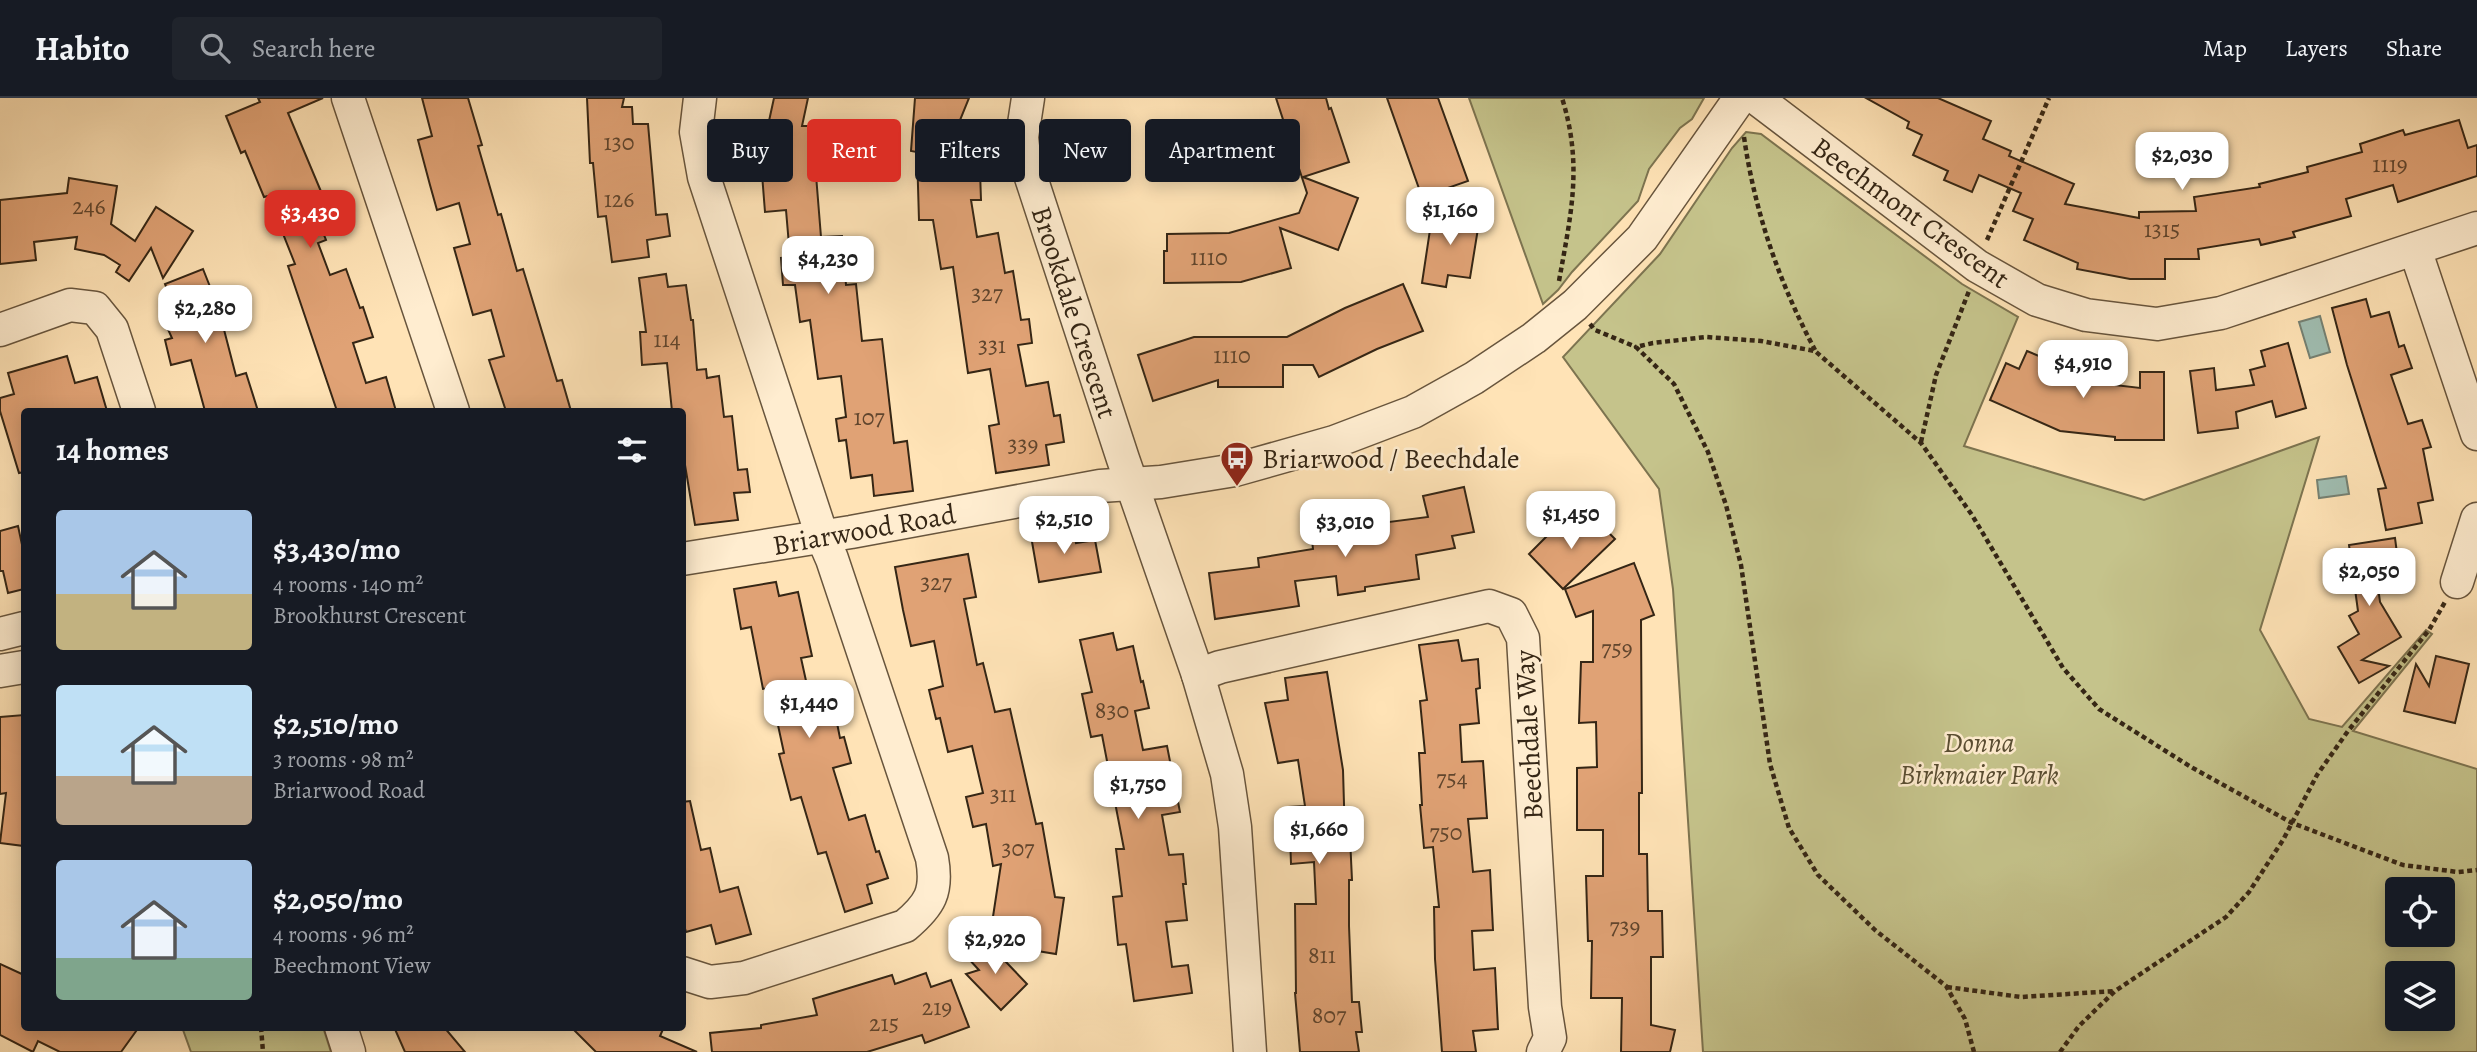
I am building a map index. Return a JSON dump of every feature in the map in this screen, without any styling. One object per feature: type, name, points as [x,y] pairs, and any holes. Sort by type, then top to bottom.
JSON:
[{"type":"street","points":[[348,98],[452,408]]},
{"type":"street","points":[[686,974],[710,982],[744,978],[905,926],[923,911],[931,897],[935,875],[932,858],[704,177],[696,132],[700,98]]},
{"type":"street","name":"Brookdale Crescent","points":[[1028,98],[1022,137],[1024,156],[1198,675],[1227,774],[1236,827],[1250,1052]]},
{"type":"street","name":"Beechmont Crescent","points":[[1756,98],[1977,267],[2037,300],[2086,315],[2157,324],[2221,313],[2477,228]]},
{"type":"street","name":"Briarwood Road","points":[[686,558],[1100,486],[1235,470],[1334,442],[1413,412],[1534,338],[1575,305],[1642,238],[1734,107]]},
{"type":"street","points":[[2416,249],[2477,434]]},
{"type":"street","points":[[0,330],[70,305],[95,308],[112,329],[138,408]]},
{"type":"street","points":[[2457,582],[2477,519]]},
{"type":"street","name":"Beechdale Way","points":[[1198,675],[1220,667],[1489,606],[1511,614],[1523,638],[1545,1007],[1550,1038],[1543,1052]]},
{"type":"street","points":[[0,634],[21,629]]},
{"type":"street","points":[[0,671],[21,668]]},
{"type":"street","points":[[342,1031],[349,1052]]},
{"type":"path","points":[[1562,98],[1570,124],[1575,164],[1574,198],[1559,286],[1595,330],[1636,347],[1674,384],[1708,452],[1726,505],[1741,565],[1770,764],[1789,828],[1818,875],[1875,930],[1946,986],[1965,1019],[1974,1052]]},
{"type":"path","points":[[1921,443],[1936,375],[1983,247],[2049,98]]},
{"type":"path","points":[[1734,107],[1743,129],[1751,175],[1774,263],[1793,309],[1815,351],[1921,443],[1972,515],[2063,668],[2099,709],[2191,767],[2292,823],[2403,865],[2458,872],[2477,870]]},
{"type":"path","points":[[1636,347],[1653,342],[1706,337],[1761,341],[1815,351]]},
{"type":"path","points":[[2060,1052],[2079,1026],[2115,991],[2226,917],[2249,892],[2265,870],[2317,775],[2348,730],[2432,626]]},
{"type":"path","points":[[1946,986],[2021,997],[2115,991]]},
{"type":"path","points":[[261,1031],[263,1052]]},
{"type":"green space","points":[[1469,98],[1704,98],[1692,119],[1680,128],[1649,169],[1638,201],[1543,304]]},
{"type":"green space","name":"Donna Birkmaier Park","points":[[1746,132],[1761,134],[1962,284],[2018,317],[1964,446],[2144,500],[2319,437],[2260,630],[2309,719],[2342,727],[2426,630],[2432,634],[2353,731],[2477,769],[2477,1052],[1703,1052],[1673,589],[1659,489],[1563,357],[1660,254],[1732,148]]},
{"type":"green space","points":[[183,1031],[324,1031],[331,1052],[191,1052]]},
{"type":"shaded area","points":[[2320,316],[2330,352],[2310,358],[2299,322]]},
{"type":"shaded area","points":[[2346,476],[2349,494],[2319,498],[2317,480]]},
{"type":"building","points":[[258,98],[323,98],[288,113],[333,220],[320,225],[326,240],[318,243],[330,275],[346,269],[360,308],[363,307],[373,337],[353,343],[366,383],[386,377],[395,408],[336,408],[288,266],[295,264],[268,196],[264,197],[245,151],[241,153],[226,116],[260,102]]},
{"type":"building","points":[[422,98],[468,98],[482,145],[478,146],[498,215],[501,214],[517,271],[523,269],[557,381],[562,380],[570,408],[505,408],[489,360],[504,356],[491,310],[473,315],[454,248],[470,244],[459,203],[437,210],[430,185],[418,140],[432,136]]},
{"type":"building","points":[[587,98],[624,98],[622,107],[632,107],[633,124],[648,124],[656,215],[667,214],[670,236],[647,240],[649,257],[612,262],[606,216],[598,217],[593,163],[590,163]]},
{"type":"building","points":[[774,98],[808,98],[802,126],[807,126],[807,182],[817,182],[821,237],[842,236],[846,285],[856,284],[862,341],[882,339],[894,443],[907,441],[913,491],[874,496],[872,475],[851,478],[846,440],[839,441],[836,419],[846,417],[841,376],[818,379],[810,320],[800,322],[795,285],[783,285],[781,258],[790,257],[786,210],[765,212],[763,182],[793,182],[793,119],[769,119]]},
{"type":"building","points":[[915,98],[969,98],[960,119],[915,119],[915,152],[911,151]]},
{"type":"building","points":[[1276,98],[1326,98],[1329,109],[1331,108],[1349,162],[1303,177],[1358,198],[1338,250],[1280,228],[1291,268],[1241,282],[1164,283],[1167,234],[1229,233],[1299,213],[1307,193],[1300,172],[1300,119],[1283,119]]},
{"type":"building","points":[[1387,98],[1438,98],[1468,181],[1422,197]]},
{"type":"building","points":[[1866,98],[1938,98],[1991,121],[1983,139],[2011,151],[2009,156],[2074,184],[2065,204],[2139,218],[2139,212],[2196,211],[2194,197],[2260,187],[2259,184],[2308,172],[2307,167],[2362,152],[2360,144],[2403,130],[2405,135],[2459,120],[2468,148],[2477,145],[2477,176],[2398,202],[2393,185],[2346,199],[2351,216],[2293,232],[2295,237],[2261,245],[2259,239],[2198,249],[2199,259],[2165,259],[2165,279],[2130,279],[2077,269],[2078,263],[2024,240],[2033,219],[2013,211],[2021,193],[1979,175],[1972,192],[1944,180],[1948,171],[1913,155],[1922,135],[1907,128],[1909,122]]},
{"type":"building","points":[[69,178],[117,186],[111,224],[135,241],[156,207],[193,231],[163,278],[151,248],[129,281],[116,272],[120,265],[104,255],[75,249],[77,237],[34,242],[36,260],[0,264],[0,200],[67,193]]},
{"type":"building","points":[[918,182],[980,182],[981,200],[971,200],[977,237],[998,233],[1005,273],[1013,271],[1021,320],[1029,319],[1032,343],[1018,345],[1026,386],[1048,382],[1054,416],[1060,415],[1064,442],[1046,445],[1049,465],[996,473],[989,426],[999,424],[990,369],[968,373],[953,267],[941,269],[933,220],[919,220]]},
{"type":"building","points":[[1433,210],[1480,216],[1470,278],[1448,275],[1446,287],[1422,283]]},
{"type":"building","points":[[203,269],[222,317],[236,376],[246,373],[257,408],[204,408],[191,360],[171,365],[165,340],[172,338],[161,314],[175,309],[165,284]]},
{"type":"building","points":[[666,274],[668,287],[686,285],[693,320],[697,370],[706,369],[707,378],[719,376],[724,417],[732,416],[738,470],[747,469],[750,492],[734,493],[738,520],[695,525],[686,471],[686,408],[672,408],[667,363],[642,365],[640,332],[646,332],[639,278]]},
{"type":"building","points":[[1403,284],[1423,331],[1377,349],[1319,377],[1313,365],[1283,365],[1283,387],[1218,387],[1218,380],[1153,401],[1138,355],[1194,337],[1287,337],[1345,308]]},
{"type":"building","points":[[2366,299],[2371,317],[2389,312],[2399,347],[2404,345],[2412,368],[2391,375],[2408,424],[2422,420],[2431,447],[2423,449],[2433,500],[2418,503],[2422,523],[2386,530],[2378,489],[2386,488],[2332,308]]},
{"type":"building","points":[[2288,343],[2306,408],[2276,417],[2272,401],[2236,412],[2238,428],[2198,433],[2190,371],[2214,368],[2216,390],[2254,385],[2250,370],[2265,366],[2261,351]]},
{"type":"building","points":[[2027,351],[2058,364],[2090,369],[2089,382],[2140,388],[2140,372],[2164,372],[2164,440],[2115,440],[2115,437],[2060,431],[1990,400],[2006,363],[2019,369]]},
{"type":"building","points":[[67,356],[75,383],[97,377],[106,408],[21,408],[19,473],[0,411],[0,398],[14,394],[8,373]]},
{"type":"building","points":[[1464,487],[1474,532],[1452,536],[1455,548],[1416,555],[1419,579],[1365,587],[1365,591],[1338,595],[1336,576],[1295,581],[1299,606],[1215,619],[1209,573],[1259,567],[1258,558],[1313,549],[1311,532],[1428,517],[1423,496]]},
{"type":"building","points":[[1591,515],[1615,539],[1563,589],[1529,554],[1557,526],[1568,537]]},
{"type":"building","points":[[18,526],[21,540],[21,590],[8,593],[3,571],[0,571],[0,531]]},
{"type":"building","points":[[1073,529],[1076,543],[1095,540],[1101,572],[1039,582],[1031,536]]},
{"type":"building","points":[[2395,538],[2398,561],[2375,565],[2380,602],[2401,637],[2362,660],[2389,666],[2359,683],[2338,647],[2359,634],[2349,616],[2358,611],[2349,545]]},
{"type":"building","points":[[968,554],[976,597],[964,599],[977,665],[983,663],[995,712],[1010,709],[1036,824],[1042,823],[1055,897],[1064,898],[1056,954],[989,943],[1001,864],[993,866],[986,824],[973,827],[966,797],[983,793],[972,746],[948,752],[940,718],[936,719],[929,690],[943,686],[934,641],[911,646],[903,610],[895,567]]},
{"type":"building","points":[[1634,563],[1654,615],[1641,620],[1642,793],[1639,793],[1639,854],[1647,854],[1648,911],[1662,911],[1663,957],[1651,957],[1651,1025],[1675,1030],[1670,1052],[1621,1052],[1622,998],[1591,998],[1592,941],[1588,941],[1586,876],[1603,876],[1603,830],[1577,830],[1577,768],[1597,767],[1596,722],[1579,723],[1581,662],[1593,662],[1593,611],[1576,617],[1565,589]]},
{"type":"building","points":[[776,582],[779,596],[798,592],[812,656],[801,658],[810,699],[815,698],[816,706],[833,703],[840,738],[844,737],[851,763],[833,768],[849,820],[865,815],[876,852],[879,851],[888,878],[867,885],[872,903],[845,912],[826,852],[818,854],[801,797],[791,800],[779,754],[784,753],[770,688],[763,689],[751,627],[741,629],[734,589]]},
{"type":"building","points":[[1113,633],[1117,650],[1133,646],[1141,682],[1143,681],[1149,708],[1135,711],[1143,750],[1167,746],[1180,812],[1162,815],[1169,855],[1183,854],[1186,884],[1183,884],[1187,920],[1166,922],[1172,967],[1188,965],[1192,993],[1134,1001],[1126,944],[1118,945],[1113,897],[1122,896],[1116,849],[1124,849],[1102,735],[1091,737],[1082,694],[1092,692],[1080,640]]},
{"type":"building","points":[[1458,640],[1462,661],[1478,659],[1480,688],[1476,689],[1479,723],[1460,725],[1462,762],[1483,761],[1487,818],[1468,819],[1473,872],[1490,870],[1493,930],[1472,931],[1474,970],[1495,968],[1498,1029],[1473,1031],[1476,1052],[1442,1052],[1435,959],[1434,907],[1439,907],[1433,847],[1424,848],[1420,805],[1419,753],[1425,753],[1420,701],[1427,700],[1419,645]]},
{"type":"building","points":[[2436,656],[2469,664],[2455,723],[2404,711],[2416,664],[2429,686]]},
{"type":"building","points":[[1327,672],[1343,770],[1345,838],[1350,838],[1352,1002],[1359,1002],[1362,1032],[1356,1032],[1359,1052],[1300,1052],[1295,993],[1295,904],[1316,904],[1314,862],[1291,864],[1289,807],[1305,806],[1298,760],[1278,763],[1265,703],[1288,700],[1285,678]]},
{"type":"building","points":[[21,715],[21,846],[0,843],[6,793],[0,794],[0,717]]},
{"type":"building","points":[[690,801],[701,850],[710,848],[720,892],[738,887],[751,934],[716,944],[711,925],[686,932],[686,802]]},
{"type":"building","points":[[985,940],[1027,984],[1001,1010],[966,974],[979,970],[967,957]]},
{"type":"building","points":[[0,964],[21,974],[21,1031],[136,1031],[121,1052],[60,1052],[38,1041],[33,1052],[0,1035]]},
{"type":"building","points":[[926,973],[931,987],[951,980],[969,1027],[925,1043],[922,1035],[867,1052],[712,1052],[710,1033],[761,1028],[761,1025],[817,1015],[813,999],[892,975],[895,984]]},
{"type":"building","points":[[396,1031],[447,1031],[465,1052],[405,1052]]},
{"type":"building","points":[[575,1031],[662,1031],[660,1036],[697,1052],[596,1052]]},
{"type":"place","name":"Briarwood / Beechdale","points":[[1237,488]]}]
